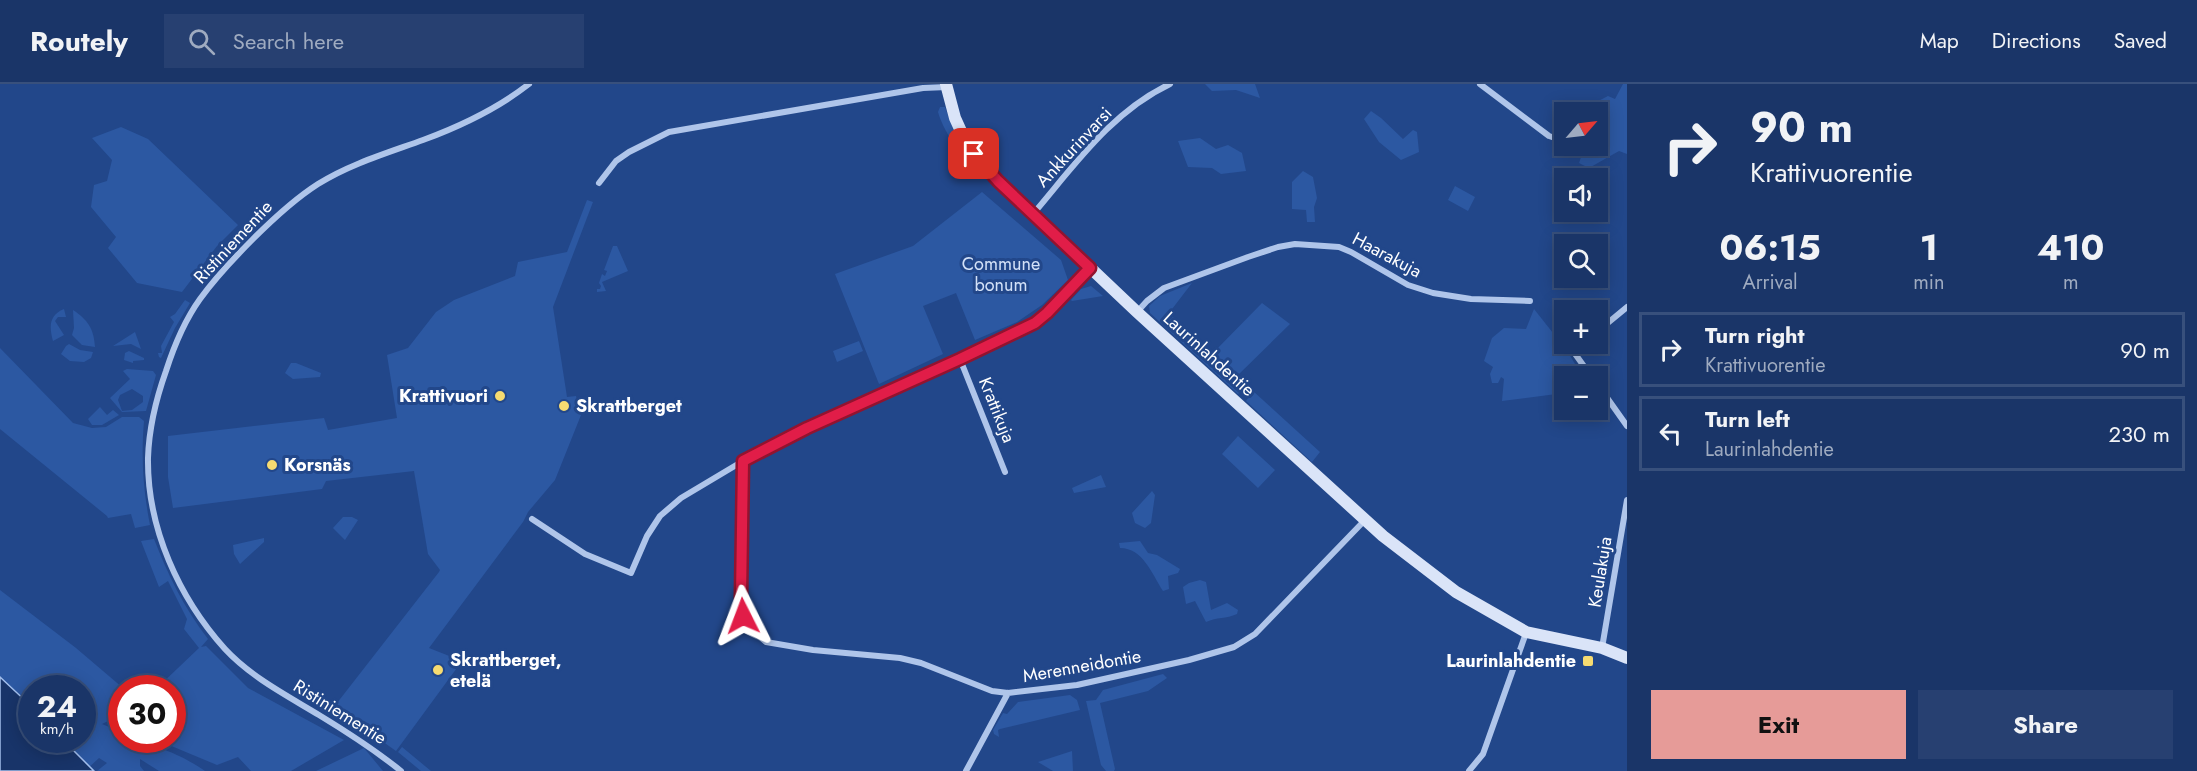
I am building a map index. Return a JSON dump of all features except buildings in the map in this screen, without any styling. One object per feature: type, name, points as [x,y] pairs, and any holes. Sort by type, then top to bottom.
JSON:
[{"type":"street","name":"Ristiniementie","points":[[401,771],[352,735],[254,675],[227,650],[204,623],[179,582],[159,532],[150,488],[148,459],[150,430],[169,361],[179,335],[199,300],[227,264],[280,212],[337,174],[376,156],[468,122],[529,84]]},
{"type":"street","name":"Ankkurinvarsi","points":[[1033,215],[1106,129],[1156,90],[1170,84]]},
{"type":"street","points":[[1479,84],[1554,138]]},
{"type":"street","name":"Laurinlahdentie","points":[[946,86],[955,118],[974,154],[987,170],[1137,312],[1365,520],[1456,592],[1526,632],[1602,648],[1627,658]]},
{"type":"street","points":[[599,183],[611,167],[628,152],[669,132],[946,86]]},
{"type":"street","name":"Haarakuja","points":[[1137,312],[1164,288],[1268,250],[1295,244],[1339,247],[1408,285],[1433,293],[1472,299],[1530,301]]},
{"type":"street","points":[[532,519],[585,554],[631,573],[647,536],[660,516],[681,498],[743,461],[807,428],[1035,323],[1090,268]]},
{"type":"street","points":[[1608,323],[1627,307]]},
{"type":"street","points":[[1575,354],[1584,366]]},
{"type":"street","name":"Krattikuja","points":[[960,359],[1005,472]]},
{"type":"street","points":[[1608,399],[1627,426]]},
{"type":"street","name":"Merenneidontie","points":[[743,461],[741,597],[743,616],[755,633],[766,642],[779,645],[900,658],[921,663],[992,691],[1008,693],[1077,685],[1189,660],[1234,647],[1255,634],[1365,520]]},
{"type":"street","name":"Keulakuja","points":[[1602,648],[1627,500]]},
{"type":"street","points":[[1469,771],[1483,754],[1526,632]]},
{"type":"street","points":[[966,771],[1008,693]]},
{"type":"green space","points":[[1205,84],[1255,84],[1260,98],[1236,90],[1212,91]]},
{"type":"green space","points":[[1623,84],[1627,84],[1627,154],[1619,151],[1589,168],[1579,163],[1581,156],[1608,156],[1608,102],[1596,102],[1608,96],[1615,99]]},
{"type":"green space","points":[[940,107],[945,107],[957,140],[967,157],[962,154],[946,131],[938,112]]},
{"type":"green space","points":[[1371,111],[1403,139],[1413,130],[1417,132],[1419,152],[1401,160],[1379,142],[1364,119]]},
{"type":"green space","points":[[121,127],[148,139],[238,225],[217,246],[182,292],[137,283],[108,248],[116,237],[91,207],[94,185],[107,181],[112,160],[92,138]]},
{"type":"green space","points":[[1200,138],[1216,149],[1228,145],[1242,153],[1246,171],[1221,174],[1212,168],[1188,167],[1178,141]]},
{"type":"green space","points":[[1303,171],[1313,177],[1317,198],[1314,207],[1315,222],[1307,222],[1306,210],[1292,209],[1292,182]]},
{"type":"green space","points":[[1455,186],[1475,197],[1468,211],[1448,200]]},
{"type":"green space","name":"Commune bonum","points":[[982,192],[1061,260],[1068,280],[1042,305],[1017,322],[975,340],[956,293],[923,306],[943,354],[879,384],[835,274],[913,246]]},
{"type":"green space","points":[[587,200],[593,202],[553,307],[567,397],[576,396],[581,415],[555,480],[528,512],[523,522],[429,648],[462,661],[396,751],[338,710],[337,703],[440,570],[428,554],[414,471],[326,481],[322,489],[173,508],[168,477],[168,436],[324,418],[328,430],[397,418],[387,355],[408,348],[436,312],[454,300],[515,276],[518,262],[567,252]]},
{"type":"green space","points":[[613,246],[617,246],[628,271],[602,282],[606,291],[597,292],[601,286],[599,283],[602,274],[605,276],[607,271],[604,270]]},
{"type":"green space","points":[[1192,283],[1169,313],[1212,354],[1262,303],[1290,324],[1237,376],[1247,386],[1238,394],[1150,313],[1149,306],[1160,296]]},
{"type":"green space","points":[[1091,286],[1103,296],[1071,300],[1081,289]]},
{"type":"green space","points":[[185,300],[190,303],[161,358],[158,353],[162,353],[161,346],[174,322],[170,317]]},
{"type":"green space","points":[[64,309],[66,317],[58,317],[55,321],[64,335],[53,341],[51,322],[55,315]]},
{"type":"green space","points":[[1534,309],[1554,334],[1554,354],[1569,354],[1576,366],[1554,366],[1554,394],[1502,401],[1504,379],[1501,377],[1498,383],[1492,383],[1490,374],[1493,367],[1484,361],[1492,338],[1504,328],[1526,329]]},
{"type":"green space","points":[[73,310],[89,325],[95,347],[82,345],[72,335]]},
{"type":"green space","points":[[135,332],[141,349],[131,344],[113,346]]},
{"type":"green space","points":[[859,341],[863,351],[837,362],[833,351]]},
{"type":"green space","points":[[69,344],[80,350],[93,352],[91,358],[84,362],[70,361],[61,354]]},
{"type":"green space","points":[[0,348],[73,423],[92,428],[106,427],[122,417],[139,417],[144,421],[143,473],[150,525],[135,528],[131,514],[108,518],[0,429]]},
{"type":"green space","points":[[129,351],[144,360],[133,361],[133,363],[124,360],[125,353]]},
{"type":"green space","points":[[291,363],[321,373],[320,377],[293,379],[285,373]]},
{"type":"green space","points":[[127,369],[153,371],[156,375],[146,411],[122,412],[110,398],[130,379],[123,371]],"holes":[[[132,389],[143,396],[143,402],[132,410],[122,411],[118,400],[120,395]]]},
{"type":"green space","points":[[1253,391],[1320,452],[1312,462],[1246,401]]},
{"type":"green space","points":[[100,407],[107,415],[113,410],[119,415],[102,425],[92,425],[88,419]]},
{"type":"green space","points":[[1238,436],[1275,470],[1258,488],[1222,454]]},
{"type":"green space","points":[[1101,475],[1106,487],[1074,493],[1072,488]]},
{"type":"green space","points":[[1152,491],[1155,495],[1151,523],[1145,528],[1135,523],[1132,513]]},
{"type":"green space","points":[[343,517],[358,520],[345,540],[333,528]]},
{"type":"green space","points":[[264,538],[264,542],[240,564],[234,554],[233,545]]},
{"type":"green space","points":[[154,539],[177,591],[208,639],[201,647],[206,646],[248,688],[344,740],[291,771],[251,771],[238,757],[217,765],[186,752],[186,675],[171,675],[199,648],[184,629],[187,619],[168,581],[159,587],[141,541]]},
{"type":"green space","points":[[1140,541],[1148,553],[1157,555],[1180,569],[1178,573],[1168,576],[1169,589],[1163,591],[1141,557],[1128,549],[1120,548],[1119,543]]},
{"type":"green space","points":[[1200,580],[1206,582],[1211,610],[1227,603],[1238,610],[1237,614],[1206,622],[1195,601],[1186,604],[1183,587]]},
{"type":"green space","points":[[0,590],[108,675],[108,721],[102,724],[108,727],[108,753],[172,753],[205,771],[159,771],[140,759],[140,766],[144,771],[97,771],[107,763],[99,758],[85,771],[0,771]]},
{"type":"green space","points":[[1163,674],[1167,678],[1148,691],[1100,703],[1115,769],[1106,771],[1101,765],[1086,701],[1096,700],[1103,690]]},
{"type":"green space","points":[[1070,695],[1077,700],[1080,710],[1000,729],[998,730],[999,737],[994,734],[993,730],[1003,713],[1007,714],[1018,702]]},
{"type":"green space","points":[[402,747],[431,771],[421,771],[398,752]]},
{"type":"green space","points":[[364,748],[383,771],[316,771]]},
{"type":"green space","points":[[1072,751],[1073,771],[1053,771],[1038,762]]},
{"type":"shaded area","points":[[0,677],[18,694],[18,753],[76,753],[94,771],[0,771]]},
{"type":"place","name":"Krattivuori","points":[[500,396]]},
{"type":"place","name":"Skrattberget","points":[[564,406]]},
{"type":"place","name":"Korsnäs","points":[[272,465]]},
{"type":"place","name":"Laurinlahdentie","points":[[1588,661]]},
{"type":"place","name":"Skrattberget, etelä","points":[[438,670]]},
{"type":"route","points":[[743,616],[741,597],[743,461],[807,428],[1035,323],[1090,268],[998,181],[974,154]]}]
